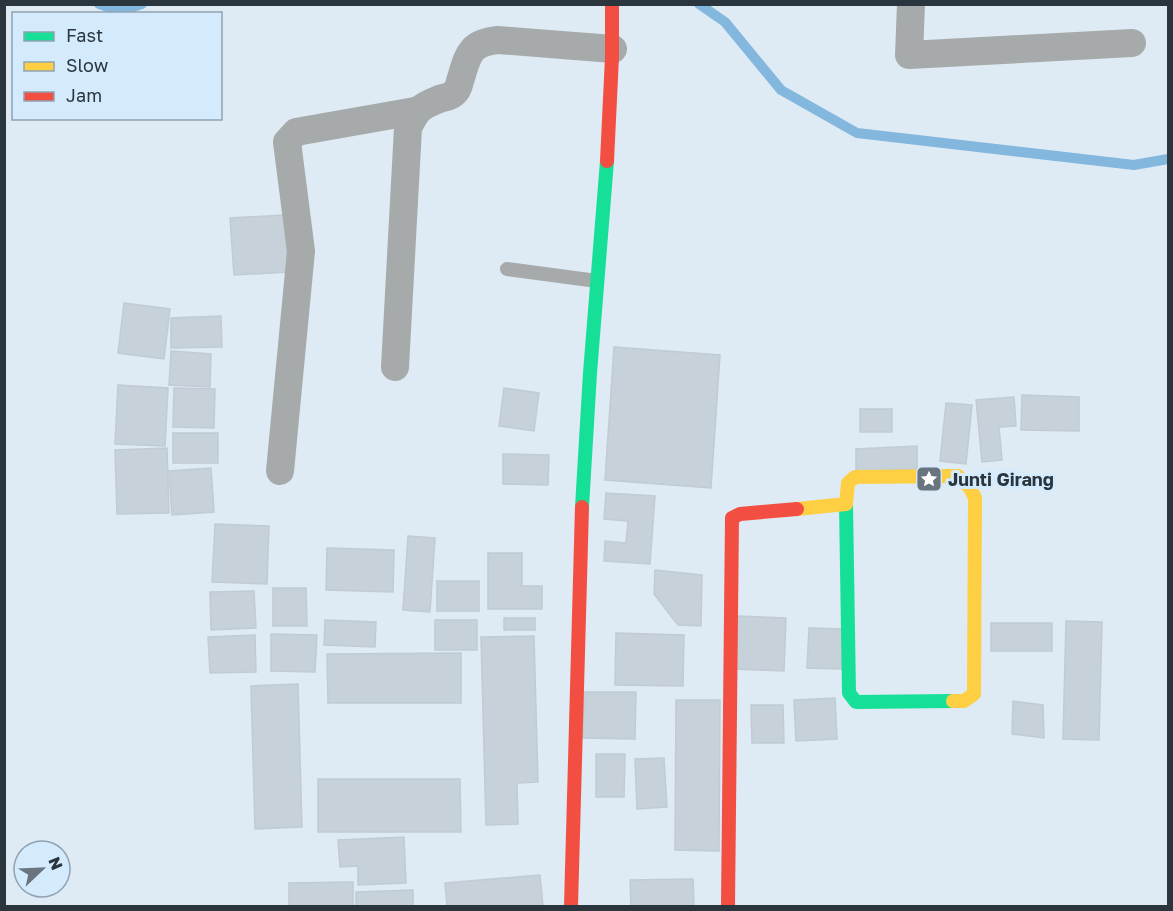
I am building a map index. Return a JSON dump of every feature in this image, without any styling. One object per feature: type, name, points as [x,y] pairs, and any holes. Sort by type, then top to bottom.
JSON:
[{"type":"street","points":[[570,906],[586,425],[606,172],[613,49],[612,4]]},
{"type":"street","points":[[910,4],[909,55],[1132,43]]},
{"type":"street","points":[[280,471],[301,251],[287,142],[296,132],[416,111],[438,99],[450,96],[457,91],[468,54],[475,46],[485,42],[498,40],[613,49]]},
{"type":"street","points":[[395,367],[408,128],[416,111]]},
{"type":"street","points":[[958,476],[970,488],[975,498],[974,694],[964,701],[855,702],[849,693],[846,504],[848,483],[855,477],[958,476]]},
{"type":"street","points":[[728,906],[732,518],[740,514],[846,504]]},
{"type":"lane","points":[[507,269],[597,281]]},
{"type":"building","points":[[284,215],[288,272],[234,275],[230,218]]},
{"type":"building","points":[[124,303],[170,309],[164,359],[118,353]]},
{"type":"building","points":[[221,316],[222,347],[171,348],[171,318]]},
{"type":"building","points":[[614,347],[720,355],[711,488],[605,480]]},
{"type":"building","points":[[171,351],[211,354],[210,387],[169,385]]},
{"type":"building","points":[[118,385],[168,388],[165,446],[115,444]]},
{"type":"building","points":[[174,388],[215,389],[214,428],[173,427]]},
{"type":"building","points":[[504,388],[539,393],[534,431],[499,426]]},
{"type":"building","points":[[1022,395],[1079,397],[1079,431],[1021,430]]},
{"type":"building","points":[[1014,397],[1016,426],[999,427],[1002,460],[982,462],[976,400]]},
{"type":"building","points":[[946,403],[972,405],[966,464],[940,461]]},
{"type":"building","points":[[860,409],[892,409],[892,432],[860,432]]},
{"type":"building","points":[[173,433],[218,433],[218,463],[173,463]]},
{"type":"building","points":[[917,446],[917,469],[856,471],[856,449]]},
{"type":"building","points":[[167,448],[169,513],[117,514],[115,450]]},
{"type":"building","points":[[503,454],[549,455],[548,485],[503,484]]},
{"type":"building","points":[[211,468],[214,512],[172,515],[169,471]]},
{"type":"building","points":[[606,493],[655,496],[650,564],[604,561],[605,541],[626,543],[628,521],[604,519]]},
{"type":"building","points":[[215,524],[269,526],[267,584],[212,582]]},
{"type":"building","points":[[408,536],[435,538],[430,612],[403,610]]},
{"type":"building","points":[[327,548],[394,550],[393,592],[326,590]]},
{"type":"building","points":[[488,553],[522,553],[522,586],[542,586],[542,609],[488,609]]},
{"type":"building","points":[[655,570],[702,575],[701,626],[678,625],[654,594]]},
{"type":"building","points":[[437,581],[479,581],[479,611],[437,611]]},
{"type":"building","points":[[273,588],[306,588],[307,626],[273,626]]},
{"type":"building","points":[[254,591],[256,628],[211,630],[210,592]]},
{"type":"building","points":[[737,616],[786,618],[784,671],[735,669]]},
{"type":"building","points":[[504,618],[535,618],[535,630],[504,630]]},
{"type":"building","points":[[325,620],[376,622],[375,647],[324,645]]},
{"type":"building","points":[[435,620],[477,620],[477,650],[435,650]]},
{"type":"building","points":[[1066,621],[1102,622],[1099,740],[1063,739]]},
{"type":"building","points":[[991,623],[1052,623],[1052,651],[991,651]]},
{"type":"building","points":[[809,628],[844,629],[842,669],[807,668]]},
{"type":"building","points":[[616,633],[684,635],[683,686],[615,685]]},
{"type":"building","points":[[271,634],[317,635],[315,672],[271,671]]},
{"type":"building","points":[[255,635],[256,672],[210,673],[208,637]]},
{"type":"building","points":[[534,636],[538,782],[517,783],[518,824],[486,825],[481,637]]},
{"type":"building","points":[[461,653],[461,703],[328,703],[327,654]]},
{"type":"building","points":[[298,684],[302,827],[255,829],[251,686]]},
{"type":"building","points":[[584,692],[636,692],[635,739],[583,738]]},
{"type":"building","points":[[835,698],[837,739],[796,741],[794,700]]},
{"type":"building","points":[[676,700],[720,700],[719,851],[675,850]]},
{"type":"building","points":[[1013,701],[1043,705],[1044,738],[1012,734]]},
{"type":"building","points":[[751,705],[783,705],[784,743],[752,743]]},
{"type":"building","points":[[596,754],[625,754],[624,797],[596,797]]},
{"type":"building","points":[[664,758],[667,807],[637,809],[635,759]]},
{"type":"building","points":[[318,779],[460,779],[461,832],[318,832]]},
{"type":"building","points":[[404,837],[406,883],[358,885],[358,866],[340,867],[338,840]]},
{"type":"building","points":[[540,875],[543,906],[447,906],[445,883]]},
{"type":"building","points":[[693,879],[694,906],[631,906],[630,880]]},
{"type":"building","points":[[353,882],[353,906],[289,906],[289,883]]},
{"type":"building","points":[[413,890],[413,906],[356,906],[356,892]]},
{"type":"waterway","points":[[99,4],[120,11],[142,4]]},
{"type":"waterway","points":[[699,4],[725,22],[781,90],[857,133],[1134,165],[1168,159]]},
{"type":"traffic: fast","points":[[582,507],[607,161]]},
{"type":"traffic: fast","points":[[846,504],[849,693],[856,702],[953,701]]},
{"type":"traffic: slow","points":[[797,509],[846,504],[848,483],[855,477],[958,476],[970,488],[975,498],[974,694],[964,701],[953,701]]},
{"type":"traffic: jam","points":[[607,161],[612,4]]},
{"type":"traffic: jam","points":[[571,906],[582,507]]},
{"type":"traffic: jam","points":[[728,906],[732,518],[740,514],[797,509]]},
{"type":"place","name":"Junti Girang","points":[[929,479]]}]
